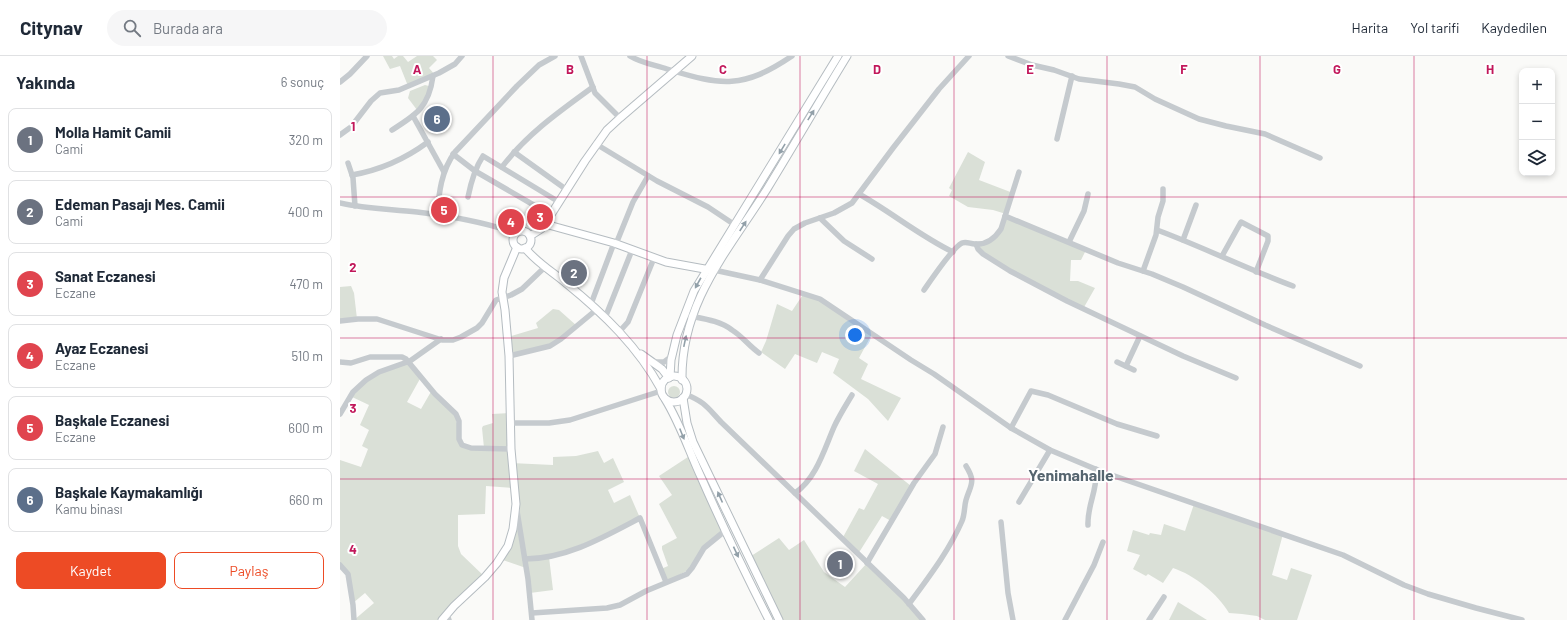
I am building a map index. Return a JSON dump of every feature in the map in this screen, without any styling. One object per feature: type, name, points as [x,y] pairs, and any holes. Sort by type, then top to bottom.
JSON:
[{"type":"main road","points":[[530,236],[541,229],[545,224],[596,144],[607,130],[692,56]]},
{"type":"main road","points":[[710,270],[735,225],[838,56]]},
{"type":"main road","points":[[682,380],[683,354],[688,315],[694,291],[767,188],[847,56]]},
{"type":"main road","points":[[545,224],[615,244],[654,258],[676,264],[710,270]]},
{"type":"main road","points":[[525,248],[530,243],[530,236],[525,231],[516,233],[513,239],[514,244],[517,247],[525,248],[545,267],[591,304],[635,349],[662,369],[670,377],[675,377],[682,380],[686,385],[684,396],[687,423],[693,442],[779,620]]},
{"type":"main road","points":[[446,618],[485,577],[505,552],[513,529],[516,504],[510,450],[509,356],[505,310],[502,297],[503,282],[517,247]]},
{"type":"main road","points":[[661,390],[663,383],[670,377],[672,356],[688,315]]},
{"type":"main road","points":[[635,349],[661,390],[679,426],[701,477],[769,620]]},
{"type":"main road","points":[[665,399],[676,402],[684,396]]},
{"type":"street","points":[[340,82],[367,56]]},
{"type":"street","points":[[340,135],[355,123],[371,101],[380,93],[399,90],[433,76],[450,67],[462,56]]},
{"type":"street","points":[[437,215],[440,187],[444,172],[453,154],[517,86],[545,59],[555,56]]},
{"type":"street","points":[[581,56],[598,97],[620,118]]},
{"type":"street","points":[[630,56],[638,60],[714,82],[744,80],[766,72],[792,56]]},
{"type":"street","points":[[760,280],[791,232],[805,223],[849,206],[892,148],[939,89],[968,56]]},
{"type":"street","points":[[1008,56],[1032,65],[1072,76],[1135,87],[1155,99],[1199,119],[1265,134],[1320,158]]},
{"type":"street","points":[[392,130],[414,116],[425,104],[428,98],[433,76]]},
{"type":"street","points":[[1057,139],[1072,76]]},
{"type":"street","points":[[502,167],[514,152],[546,122],[593,88]]},
{"type":"street","points":[[414,116],[444,172]]},
{"type":"street","points":[[352,175],[398,161],[428,142]]},
{"type":"street","points":[[596,144],[671,189],[708,207],[735,225]]},
{"type":"street","points":[[514,152],[567,190]]},
{"type":"street","points":[[453,154],[475,171],[551,215]]},
{"type":"street","points":[[468,197],[475,171],[483,156],[559,202]]},
{"type":"street","points":[[348,163],[352,175],[355,206]]},
{"type":"street","points":[[924,290],[953,252],[964,243],[976,244],[989,240],[996,235],[1005,216],[1019,172]]},
{"type":"street","points":[[591,304],[633,202],[648,176]]},
{"type":"street","points":[[1143,271],[1157,230],[1163,189]]},
{"type":"street","points":[[859,194],[932,242],[953,252]]},
{"type":"street","points":[[1068,242],[1084,211],[1088,194]]},
{"type":"street","points":[[340,203],[437,215],[487,225],[516,233]]},
{"type":"street","points":[[1183,240],[1196,205]]},
{"type":"street","points":[[1005,216],[1210,299],[1265,325],[1360,366]]},
{"type":"street","points":[[820,218],[844,242],[872,259]]},
{"type":"street","points":[[1222,256],[1241,222],[1267,235],[1269,238],[1256,272]]},
{"type":"street","points":[[1157,230],[1293,286]]},
{"type":"street","points":[[976,244],[978,249],[983,254],[1010,271],[1067,301],[1183,356],[1236,378]]},
{"type":"street","points":[[605,318],[632,250]]},
{"type":"street","points":[[619,332],[628,322],[654,258]]},
{"type":"street","points":[[340,321],[377,319],[441,339],[457,339],[473,331],[482,323],[494,302],[502,297],[511,296],[522,289],[545,267]]},
{"type":"street","points":[[710,270],[760,280],[814,297],[830,304],[856,324],[934,374],[1011,428],[1050,450],[1096,469],[1343,555],[1404,585],[1428,594],[1522,620]]},
{"type":"street","points":[[509,356],[550,346],[561,339],[596,310]]},
{"type":"street","points":[[688,315],[715,321],[725,325],[736,332],[749,346],[759,353]]},
{"type":"street","points":[[1126,366],[1140,336]]},
{"type":"street","points":[[340,414],[353,392],[366,380],[383,370],[409,362],[424,353],[441,339]]},
{"type":"street","points":[[652,362],[664,362],[672,356]]},
{"type":"street","points":[[340,362],[351,363],[365,358],[376,357],[406,358],[413,369],[457,416],[459,421],[459,439],[462,445],[471,448],[510,450]]},
{"type":"street","points":[[1117,362],[1134,370]]},
{"type":"street","points":[[510,423],[549,423],[570,420],[661,390]]},
{"type":"street","points":[[1011,428],[1030,390],[1048,395],[1117,424],[1156,436]]},
{"type":"street","points":[[795,493],[804,486],[812,475],[834,426],[852,394]]},
{"type":"street","points":[[684,396],[701,401],[708,406],[720,422],[867,562],[923,620]]},
{"type":"street","points":[[867,562],[914,483],[935,454],[943,427]]},
{"type":"street","points":[[1019,502],[1050,450]]},
{"type":"street","points":[[909,604],[933,571],[962,521],[966,500],[973,483],[971,474],[966,466]]},
{"type":"street","points":[[1088,525],[1089,509],[1096,486],[1096,469]]},
{"type":"street","points":[[516,504],[525,559],[532,620]]},
{"type":"street","points":[[525,559],[545,558],[573,550],[601,538],[640,518],[666,582]]},
{"type":"street","points":[[1001,522],[1008,593],[1013,620]]},
{"type":"street","points":[[532,613],[612,607],[687,574],[704,548],[726,530]]},
{"type":"street","points":[[1065,620],[1094,565],[1103,542]]},
{"type":"street","points":[[340,565],[348,574],[354,605],[354,620]]},
{"type":"street","points":[[1149,620],[1164,597]]},
{"type":"shaded area","points":[[383,56],[392,56],[394,59],[398,56],[403,56],[408,62],[417,56],[433,56],[437,60],[429,68],[435,75],[408,86],[400,66],[390,69]]},
{"type":"shaded area","points":[[425,85],[429,86],[425,100],[417,110],[408,98],[410,91]]},
{"type":"shaded area","points":[[968,152],[985,162],[979,180],[1013,193],[1006,214],[993,210],[968,207],[949,196],[952,190],[949,188]]},
{"type":"shaded area","points":[[1005,216],[1086,250],[1081,260],[1071,260],[1070,281],[1078,281],[1095,288],[1083,309],[1039,287],[978,249],[981,244],[993,238]]},
{"type":"shaded area","points":[[351,286],[354,293],[357,319],[340,321],[340,287]]},
{"type":"shaded area","points":[[804,293],[820,299],[872,334],[859,358],[868,364],[861,379],[901,398],[888,421],[868,399],[833,373],[839,359],[822,352],[817,363],[795,354],[785,369],[761,352],[766,341],[777,304],[792,311]]},
{"type":"shaded area","points":[[553,309],[559,310],[577,326],[550,346],[509,356],[508,337],[538,328],[536,323]]},
{"type":"shaded area","points":[[409,361],[421,377],[407,402],[421,409],[432,390],[454,411],[462,445],[484,448],[483,426],[493,423],[492,414],[510,413],[511,463],[553,465],[553,457],[576,456],[598,451],[604,463],[613,458],[624,482],[608,490],[614,503],[630,495],[640,518],[616,531],[549,557],[553,590],[530,593],[526,568],[500,559],[513,529],[513,488],[486,486],[485,514],[458,515],[458,546],[461,554],[485,577],[442,620],[354,620],[374,603],[365,593],[353,603],[348,574],[340,565],[340,460],[361,467],[368,449],[362,446],[369,430],[360,425],[369,405],[350,396],[366,380]]},
{"type":"shaded area","points":[[672,386],[676,386],[680,392],[676,398],[672,398],[668,394],[668,390]]},
{"type":"shaded area","points":[[865,449],[911,486],[891,521],[882,516],[858,554],[842,539],[859,508],[864,510],[878,484],[854,471]]},
{"type":"shaded area","points":[[691,455],[726,530],[713,539],[692,568],[666,582],[661,569],[668,566],[662,546],[677,538],[659,504],[672,495],[659,476]]},
{"type":"shaded area","points":[[1194,504],[1283,534],[1272,575],[1287,580],[1291,568],[1312,575],[1297,620],[1265,620],[1257,616],[1229,613],[1212,592],[1197,580],[1181,571],[1173,568],[1163,583],[1148,574],[1146,576],[1133,569],[1140,555],[1127,551],[1133,530],[1149,535],[1150,533],[1161,535],[1164,524],[1185,531]]},
{"type":"shaded area","points":[[779,538],[789,550],[804,540],[824,572],[845,587],[867,563],[923,620],[779,620],[748,558]]},
{"type":"shaded area","points":[[1178,602],[1207,620],[1169,620]]},
{"type":"place","name":"Başkale Kaymakamlığı","points":[[437,119]]},
{"type":"place","name":"Başkale Eczanesi","points":[[444,210]]},
{"type":"place","name":"Sanat Eczanesi","points":[[540,217]]},
{"type":"place","name":"Ayaz Eczanesi","points":[[511,222]]},
{"type":"place","name":"Edeman Pasajı Mes. Camii","points":[[574,273]]},
{"type":"place","name":"Molla Hamit Camii","points":[[840,564]]},
{"type":"district","name":"Yenimahalle","points":[[1071,474]]}]
